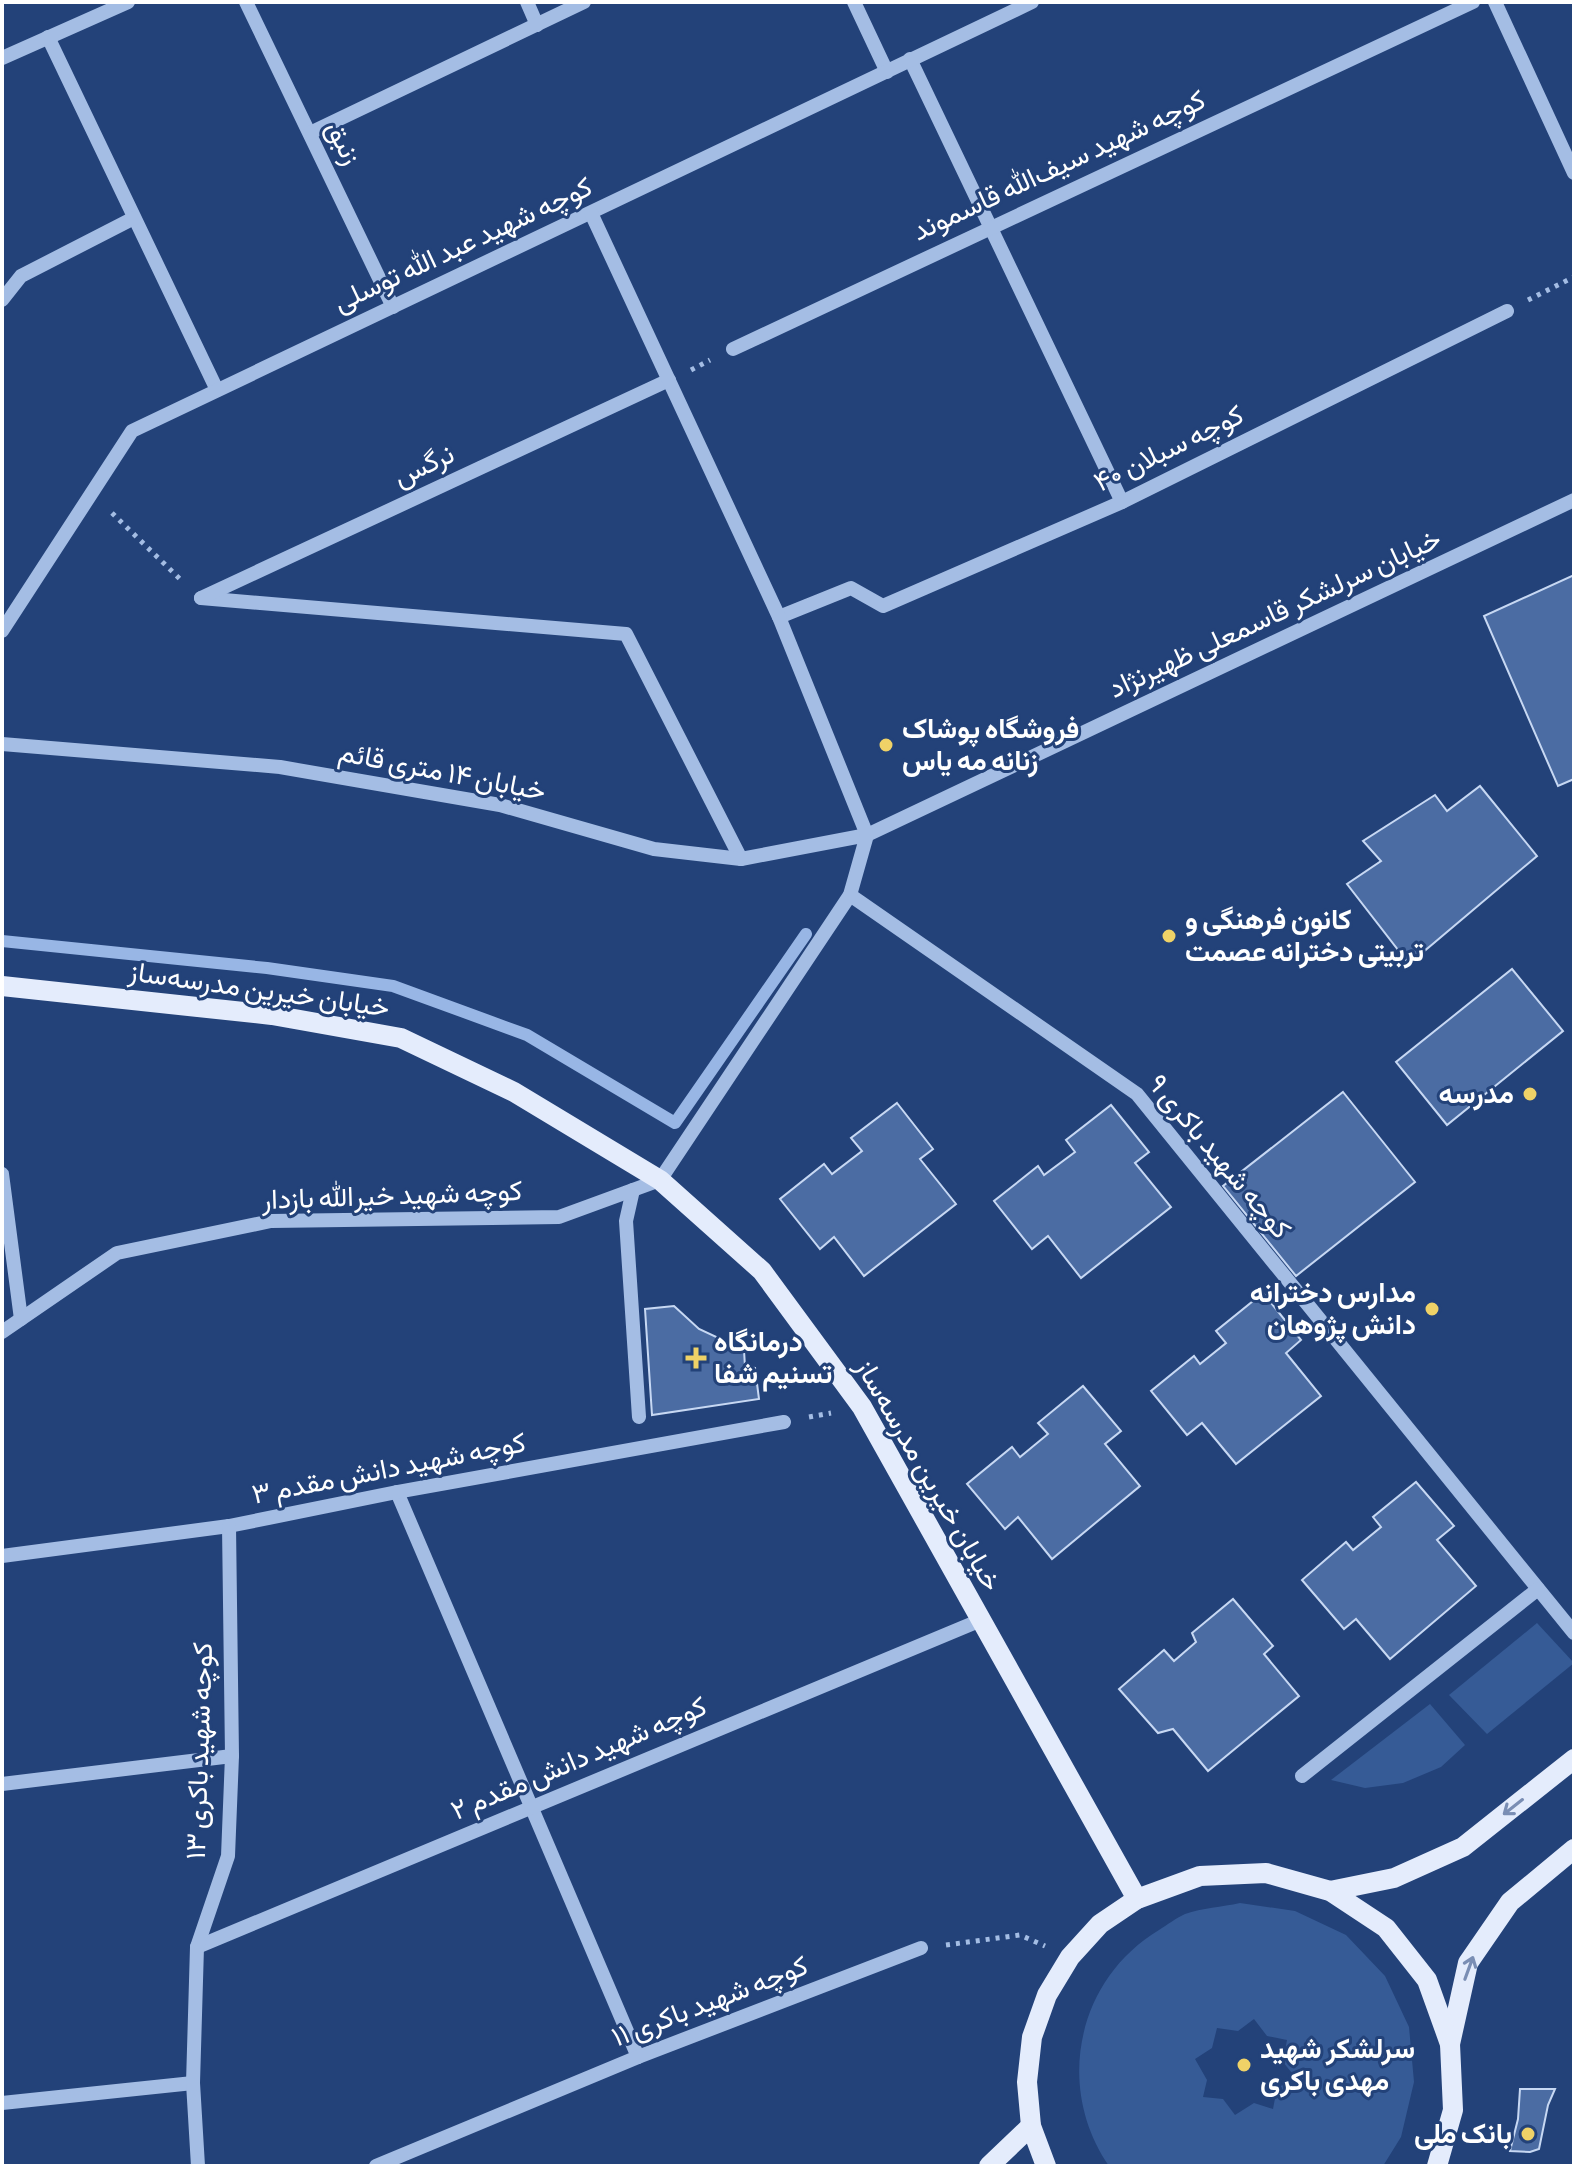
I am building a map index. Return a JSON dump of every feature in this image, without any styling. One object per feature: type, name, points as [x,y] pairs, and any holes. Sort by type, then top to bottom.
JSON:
[{"type":"main road","name":"خیابان خیرین مدرسه‌ساز","points":[[2,986],[272,1015],[401,1038],[514,1092],[660,1180],[762,1271],[862,1407],[1137,1899]]},
{"type":"main road","points":[[1330,1891],[1394,1878],[1463,1847],[1574,1759]]},
{"type":"main road","points":[[1437,2166],[1453,2110],[1450,2044],[1468,1963],[1510,1902],[1574,1849]]},
{"type":"main road","points":[[1046,2166],[1031,2126],[1027,2082],[1032,2037],[1047,1995],[1070,1957],[1100,1924],[1137,1899],[1200,1876],[1266,1873],[1330,1891],[1386,1928],[1427,1980],[1450,2044]]},
{"type":"main road","points":[[989,2166],[1031,2126]]},
{"type":"street","points":[[2,58],[128,2]]},
{"type":"street","name":"زنبق","points":[[246,2],[393,307]]},
{"type":"street","points":[[527,2],[537,25]]},
{"type":"street","points":[[310,133],[584,2]]},
{"type":"street","points":[[854,2],[887,72]]},
{"type":"street","name":"کوچه شهید عبد الله توسلی","points":[[2,631],[132,431],[1032,2]]},
{"type":"street","name":"کوچه شهید سیف‌الله قاسموند","points":[[733,349],[1473,2]]},
{"type":"street","points":[[1495,2],[1574,173]]},
{"type":"street","points":[[48,37],[217,390]]},
{"type":"street","points":[[910,59],[1122,502]]},
{"type":"street","points":[[591,213],[779,617],[867,835],[850,895],[660,1180]]},
{"type":"street","points":[[2,279],[21,276],[134,218]]},
{"type":"street","points":[[2,300],[21,276]]},
{"type":"street","name":"کوچه سبلان ۴۰","points":[[779,617],[851,588],[883,606],[1122,502],[1507,311]]},
{"type":"street","name":"نرگس","points":[[201,598],[669,380]]},
{"type":"street","name":"خیابان سرلشکر قاسمعلی ظهیرنژاد","points":[[867,835],[1574,500]]},
{"type":"street","points":[[201,598],[626,634],[741,859]]},
{"type":"street","name":"خیابان ۱۴ متری قائم","points":[[2,744],[280,767],[500,805],[654,849],[741,859],[867,835]]},
{"type":"street","name":"کوچه شهید باکری ۹","points":[[850,895],[1137,1094],[1574,1633]]},
{"type":"street","points":[[2,1174],[21,1319]]},
{"type":"street","name":"کوچه شهید خیرالله بازدار","points":[[2,1332],[117,1253],[271,1221],[559,1217],[660,1180]]},
{"type":"street","points":[[633,1190],[626,1221],[639,1417]]},
{"type":"street","name":"کوچه شهید دانش مقدم ۳","points":[[2,1556],[229,1526],[397,1492],[784,1422]]},
{"type":"street","points":[[397,1492],[638,2057]]},
{"type":"street","name":"کوچه شهید باکری ۱۳","points":[[198,2166],[193,2083],[197,1947],[228,1856],[232,1756],[229,1526]]},
{"type":"street","points":[[1302,1776],[1538,1589]]},
{"type":"street","name":"کوچه شهید دانش مقدم ۲","points":[[197,1947],[981,1620]]},
{"type":"street","points":[[2,1784],[232,1756]]},
{"type":"street","name":"کوچه شهید باکری ۱۱","points":[[376,2166],[638,2057],[921,1948]]},
{"type":"street","points":[[2,2103],[193,2083]]},
{"type":"path","points":[[1507,311],[1574,277]]},
{"type":"path","points":[[669,380],[733,349]]},
{"type":"path","points":[[91,494],[201,598]]},
{"type":"path","points":[[784,1422],[862,1407]]},
{"type":"path","points":[[921,1948],[1020,1935],[1070,1957]]},
{"type":"shaded area","points":[[1537,1623],[1574,1663],[1487,1734],[1449,1695]]},
{"type":"shaded area","points":[[1430,1704],[1465,1745],[1441,1767],[1403,1783],[1365,1788],[1331,1780]]},
{"type":"shaded area","points":[[1240,1903],[1295,1911],[1346,1935],[1385,1976],[1409,2027],[1414,2082],[1401,2137],[1383,2166],[1109,2166],[1092,2136],[1082,2103],[1079,2070],[1083,2038],[1092,2006],[1109,1977],[1131,1951],[1185,1914]],"holes":[[[1254,2019],[1267,2036],[1287,2040],[1283,2062],[1296,2078],[1277,2088],[1273,2109],[1254,2103],[1235,2115],[1223,2099],[1203,2097],[1207,2080],[1195,2059],[1212,2048],[1217,2028],[1238,2031]]]},
{"type":"building","points":[[1574,575],[1574,779],[1558,786],[1484,616]]},
{"type":"building","points":[[1480,786],[1537,856],[1409,964],[1347,884],[1381,861],[1363,841],[1435,795],[1447,811]]},
{"type":"building","points":[[1512,969],[1563,1031],[1447,1125],[1396,1062]]},
{"type":"building","points":[[1343,1092],[1415,1182],[1296,1276],[1223,1186]]},
{"type":"building","points":[[897,1103],[933,1149],[920,1159],[956,1204],[864,1276],[834,1237],[820,1249],[780,1199],[824,1164],[832,1174],[862,1151],[851,1138]]},
{"type":"building","points":[[1111,1105],[1149,1152],[1135,1163],[1171,1207],[1081,1278],[1048,1236],[1032,1249],[994,1201],[1038,1166],[1044,1175],[1075,1152],[1066,1140]]},
{"type":"building","points":[[1263,1293],[1301,1340],[1286,1353],[1321,1396],[1236,1464],[1202,1423],[1187,1435],[1151,1391],[1194,1356],[1200,1364],[1226,1343],[1216,1331]]},
{"type":"building","name":"درمانگاه تسنیم شفا","points":[[674,1306],[699,1329],[744,1350],[745,1367],[755,1368],[759,1399],[652,1415],[645,1309]]},
{"type":"building","points":[[1083,1386],[1121,1431],[1105,1444],[1140,1486],[1052,1559],[1018,1517],[1005,1529],[967,1484],[1012,1447],[1020,1457],[1048,1434],[1038,1423]]},
{"type":"building","points":[[1416,1482],[1454,1526],[1437,1540],[1476,1586],[1390,1659],[1356,1619],[1344,1629],[1302,1580],[1346,1542],[1353,1550],[1381,1527],[1373,1517]]},
{"type":"building","points":[[1233,1599],[1273,1646],[1264,1654],[1299,1696],[1208,1771],[1173,1729],[1158,1733],[1119,1689],[1164,1650],[1174,1661],[1196,1642],[1192,1633]]},
{"type":"building","name":"بانک ملی","points":[[1520,2089],[1555,2089],[1548,2105],[1539,2149],[1530,2152],[1510,2151],[1518,2119]]},
{"type":"waterway","points":[[2,941],[267,968],[393,986],[527,1035],[675,1123],[806,934]]},
{"type":"place","name":"فروشگاه پوشاک زنانه مه یاس","points":[[886,745]]},
{"type":"place","name":"کانون فرهنگی و تربیتی دخترانه عصمت","points":[[1169,936]]},
{"type":"place","name":"مدرسه","points":[[1530,1094]]},
{"type":"place","name":"مدارس دخترانه دانش پژوهان","points":[[1432,1309]]},
{"type":"place","name":"درمانگاه تسنیم شفا","points":[[696,1358]]},
{"type":"place","name":"سرلشکر شهید مهدی باکری","points":[[1244,2065]]},
{"type":"place","name":"بانک ملی","points":[[1528,2134]]}]
